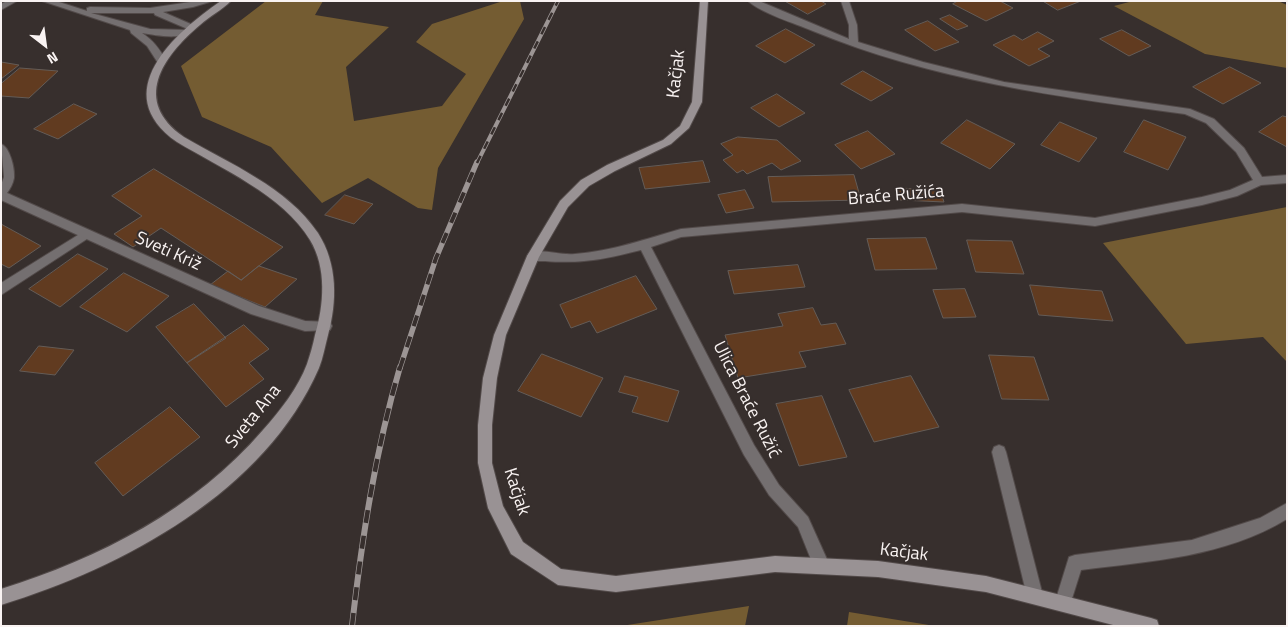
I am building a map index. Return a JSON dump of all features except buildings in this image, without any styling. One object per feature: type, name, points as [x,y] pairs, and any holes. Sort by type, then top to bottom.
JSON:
[{"type":"main road","name":"Sveta Ana","points":[[1,597],[25,591],[104,559],[143,539],[194,505],[263,442],[283,418],[314,362],[326,326],[329,296],[327,270],[318,244],[308,228],[285,205],[184,141],[164,125],[155,114],[150,91],[161,61],[187,29],[227,1]]},
{"type":"main road","name":"Kačjak","points":[[704,1],[697,102],[684,128],[668,142],[611,168],[585,183],[564,204],[533,256],[500,335],[490,378],[485,425],[486,463],[496,508],[517,548],[558,577],[616,584],[775,564],[878,569],[986,584],[1152,626]]},
{"type":"street","points":[[1,8],[13,1]]},
{"type":"street","points":[[46,1],[130,28],[150,32],[172,33],[187,29]]},
{"type":"street","points":[[78,10],[151,12],[182,8],[208,1]]},
{"type":"street","points":[[752,1],[854,44],[944,72],[1003,84],[1187,111],[1210,121],[1240,150],[1259,181]]},
{"type":"street","points":[[846,1],[853,25],[854,44]]},
{"type":"street","points":[[151,12],[171,17],[187,29]]},
{"type":"street","points":[[130,28],[157,50],[161,61]]},
{"type":"street","points":[[1,147],[10,174],[9,183],[1,195]]},
{"type":"street","name":"Braće Ružića","points":[[533,256],[573,259],[644,245],[680,233],[807,220],[962,208],[1095,222],[1210,199],[1233,193],[1259,181],[1287,179]]},
{"type":"street","name":"Sveti Križ","points":[[1,195],[255,310],[305,326],[326,326]]},
{"type":"street","points":[[1,290],[86,234]]},
{"type":"street","name":"Ulica Braće Ružić","points":[[644,245],[749,450],[774,490],[803,522],[822,566]]},
{"type":"street","points":[[999,452],[1035,596]]},
{"type":"street","points":[[1063,602],[1075,563],[1192,548],[1264,524],[1287,510]]},
{"type":"shaded area","points":[[266,1],[323,1],[315,15],[389,27],[346,67],[354,121],[442,106],[466,74],[416,42],[432,24],[503,1],[520,1],[524,19],[438,168],[432,210],[418,208],[368,178],[322,203],[271,147],[202,117],[181,66]]},
{"type":"shaded area","points":[[1133,1],[1278,1],[1287,5],[1287,68],[1205,54],[1114,6]]},
{"type":"shaded area","points":[[1287,207],[1287,362],[1263,337],[1186,344],[1103,243]]},
{"type":"shaded area","points":[[749,606],[745,626],[621,626]]},
{"type":"shaded area","points":[[849,612],[935,626],[847,626]]},
{"type":"railway","points":[[477,163],[558,1]]},
{"type":"railway","points":[[400,368],[436,258],[477,162]]},
{"type":"railway","points":[[352,626],[370,495],[383,431],[400,367]]}]
